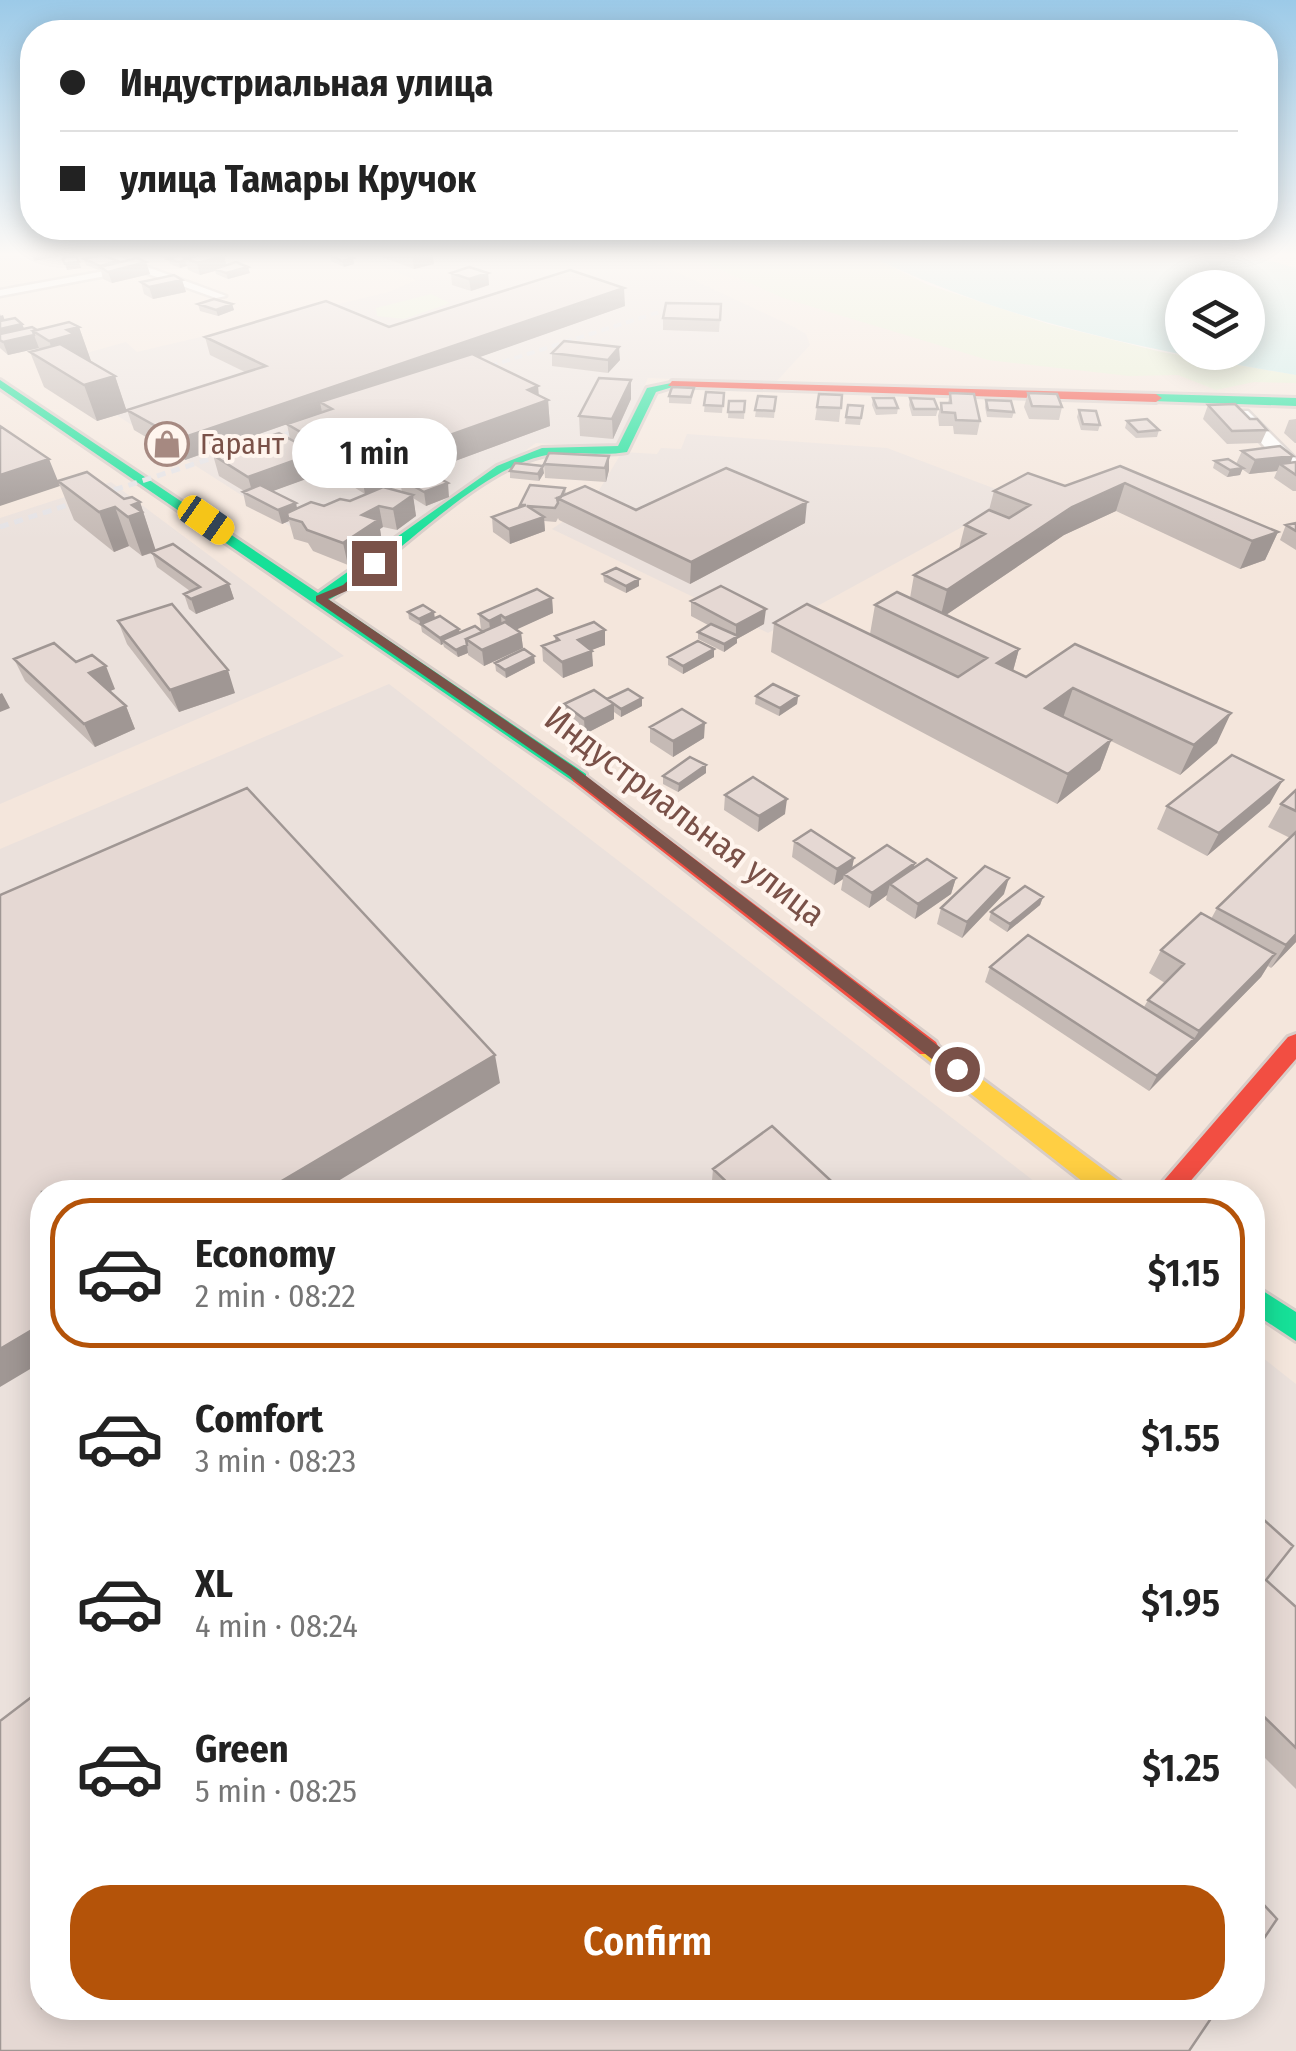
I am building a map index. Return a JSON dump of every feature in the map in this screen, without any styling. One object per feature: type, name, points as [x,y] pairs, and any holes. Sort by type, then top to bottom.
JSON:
[{"type":"main road","name":"Индустриальная улица","points":[[0,382],[573,772],[1099,1180]]},
{"type":"main road","points":[[320,599],[347,587],[374,563],[517,462],[546,450],[602,453],[624,449],[651,390],[666,384],[1296,402]]},
{"type":"main road","points":[[1176,1180],[1296,1043]]},
{"type":"main road","points":[[1265,1305],[1296,1328]]},
{"type":"street","points":[[1231,401],[1278,453],[1296,466]]},
{"type":"shaded area","points":[[0,350],[1152,350],[1165,353],[1165,370],[1265,370],[1296,375],[1296,2051],[0,2051]]},
{"type":"shaded area","points":[[98,350],[806,350],[775,383],[648,378],[617,448],[536,443],[454,501],[425,513],[423,526],[355,568],[40,366]]},
{"type":"shaded area","points":[[687,434],[887,448],[1017,497],[768,633],[552,529],[592,502],[622,452],[657,454],[661,448],[681,449]]},
{"type":"shaded area","points":[[111,482],[344,656],[0,804],[0,518]]},
{"type":"shaded area","points":[[389,684],[1032,1180],[30,1180],[30,2020],[1265,2020],[1265,1359],[1296,1384],[1296,2051],[0,2051],[0,849]]},
{"type":"green space","points":[[954,350],[1152,350],[1165,353],[1165,370],[1265,370],[1296,375],[1296,383],[1254,382],[1216,390],[1178,375],[1129,376],[988,360]]},
{"type":"water","points":[[1265,350],[1296,350],[1296,375],[1265,369]]},
{"type":"building","points":[[70,350],[115,376],[84,385],[30,352]]},
{"type":"building","points":[[232,350],[442,350],[179,439],[127,410],[266,366]]},
{"type":"building","points":[[555,350],[617,350],[608,360],[552,353]]},
{"type":"building","points":[[472,354],[538,386],[528,390],[548,400],[360,467],[287,424],[332,409],[320,402]]},
{"type":"building","points":[[599,378],[631,380],[612,419],[579,416]]},
{"type":"building","points":[[672,387],[694,388],[691,397],[669,396]]},
{"type":"building","points":[[706,392],[724,393],[723,406],[704,405]]},
{"type":"building","points":[[950,393],[974,394],[980,421],[956,420],[955,413],[942,412],[941,403],[951,403]]},
{"type":"building","points":[[1028,393],[1057,394],[1062,407],[1032,406]]},
{"type":"building","points":[[819,394],[842,395],[841,408],[817,407]]},
{"type":"building","points":[[758,396],[776,397],[774,411],[755,410]]},
{"type":"building","points":[[873,398],[894,398],[898,408],[877,408]]},
{"type":"building","points":[[910,398],[934,399],[938,409],[914,409]]},
{"type":"building","points":[[986,400],[1011,401],[1014,412],[988,410]]},
{"type":"building","points":[[729,401],[745,401],[744,412],[728,412]]},
{"type":"building","points":[[1235,404],[1267,430],[1232,431],[1208,405]]},
{"type":"building","points":[[848,405],[863,406],[861,418],[846,417]]},
{"type":"building","points":[[1079,410],[1096,411],[1100,425],[1083,424]]},
{"type":"building","points":[[1147,419],[1159,430],[1138,432],[1127,421]]},
{"type":"building","points":[[0,426],[49,459],[0,475]]},
{"type":"building","points":[[279,433],[315,453],[248,477],[213,455]]},
{"type":"building","points":[[1280,446],[1293,456],[1255,460],[1242,451]]},
{"type":"building","points":[[549,453],[609,456],[605,468],[544,464]]},
{"type":"building","points":[[1228,459],[1243,468],[1230,470],[1215,461]]},
{"type":"building","points":[[1296,462],[1296,475],[1280,464]]},
{"type":"building","points":[[515,463],[543,466],[538,474],[510,471]]},
{"type":"building","points":[[1120,466],[1278,532],[1252,541],[1125,483],[1072,507],[947,590],[914,575],[985,534],[965,525],[989,510],[1009,518],[1030,505],[994,491],[1028,473],[1065,486]]},
{"type":"building","points":[[726,468],[807,502],[691,562],[557,498],[585,486],[636,510]]},
{"type":"building","points":[[422,469],[448,483],[424,492],[399,478]]},
{"type":"building","points":[[87,472],[124,499],[132,497],[140,502],[132,505],[142,512],[128,517],[115,507],[99,512],[58,481]]},
{"type":"building","points":[[260,485],[296,503],[278,510],[243,492]]},
{"type":"building","points":[[530,485],[565,488],[555,508],[527,506],[544,517],[509,529],[492,517],[526,505],[520,505]]},
{"type":"building","points":[[383,487],[413,495],[393,509],[379,506],[362,515],[378,520],[343,543],[307,530],[302,522],[288,518],[287,513],[311,502],[324,506],[340,499],[350,501]]},
{"type":"building","points":[[173,544],[229,584],[191,599],[184,594],[200,587],[151,552]]},
{"type":"building","points":[[616,568],[639,579],[626,586],[603,574]]},
{"type":"building","points":[[721,586],[766,609],[736,625],[691,601]]},
{"type":"building","points":[[537,589],[552,598],[505,618],[501,615],[489,621],[479,614]]},
{"type":"building","points":[[897,592],[1019,649],[997,663],[1026,677],[1075,644],[1231,713],[1194,745],[1073,688],[1045,708],[1111,740],[1068,774],[774,623],[807,604],[958,677],[987,658],[875,605]]},
{"type":"building","points":[[172,604],[228,670],[170,690],[118,621]]},
{"type":"building","points":[[423,605],[434,612],[419,619],[408,612]]},
{"type":"building","points":[[440,616],[459,629],[440,638],[421,624]]},
{"type":"building","points":[[505,622],[521,633],[482,650],[466,639]]},
{"type":"building","points":[[594,622],[605,630],[578,640],[592,651],[562,662],[542,646],[559,640],[555,636]]},
{"type":"building","points":[[711,624],[738,636],[724,644],[698,632]]},
{"type":"building","points":[[475,626],[483,632],[466,639],[467,645],[456,650],[442,640]]},
{"type":"building","points":[[698,641],[714,649],[683,666],[668,657]]},
{"type":"building","points":[[54,643],[76,662],[92,655],[106,666],[89,673],[126,706],[84,724],[14,659]]},
{"type":"building","points":[[524,649],[534,656],[505,670],[495,663]]},
{"type":"building","points":[[773,684],[798,696],[780,708],[756,696]]},
{"type":"building","points":[[628,689],[642,698],[621,709],[607,699]]},
{"type":"building","points":[[594,690],[614,704],[584,719],[564,704]]},
{"type":"building","points":[[682,709],[705,723],[673,741],[650,727]]},
{"type":"building","points":[[1232,755],[1283,780],[1219,833],[1167,806]]},
{"type":"building","points":[[690,757],[706,765],[679,784],[663,776]]},
{"type":"building","points":[[753,777],[787,799],[759,816],[725,795]]},
{"type":"building","points":[[247,788],[495,1055],[283,1180],[30,1180],[30,1331],[0,1349],[0,895]]},
{"type":"building","points":[[1296,790],[1296,811],[1281,804]]},
{"type":"building","points":[[811,830],[854,858],[837,869],[794,841]]},
{"type":"building","points":[[1296,832],[1296,934],[1286,945],[1217,908]]},
{"type":"building","points":[[887,845],[915,863],[872,893],[844,874]]},
{"type":"building","points":[[927,859],[956,878],[918,904],[890,884]]},
{"type":"building","points":[[985,866],[1009,878],[967,922],[941,908]]},
{"type":"building","points":[[1025,886],[1043,897],[1010,924],[991,912]]},
{"type":"building","points":[[1201,913],[1275,954],[1199,1031],[1148,1000],[1184,964],[1161,950]]},
{"type":"building","points":[[1028,935],[1194,1039],[1157,1076],[990,967]]},
{"type":"building","points":[[772,1126],[830,1180],[724,1180],[713,1169]]},
{"type":"building","points":[[1265,1521],[1293,1546],[1266,1580],[1296,1607],[1296,1748],[1265,1718]]},
{"type":"building","points":[[30,1698],[30,2020],[1210,2020],[1189,2051],[0,2051],[0,1721]]},
{"type":"building","points":[[1265,1906],[1277,1919],[1265,1937]]},
{"type":"railway","points":[[465,374],[541,350]]},
{"type":"railway","points":[[0,527],[314,425]]},
{"type":"traffic: fast","points":[[0,383],[580,778]]},
{"type":"traffic: fast","points":[[319,599],[347,583],[502,468],[542,452],[623,449],[651,390],[672,384]]},
{"type":"traffic: fast","points":[[1156,398],[1296,402]]},
{"type":"traffic: fast","points":[[1265,1305],[1296,1328]]},
{"type":"traffic: slow","points":[[928,1048],[1098,1180]]},
{"type":"traffic: jam","points":[[672,384],[1156,398]]},
{"type":"traffic: jam","points":[[580,778],[928,1048]]},
{"type":"traffic: jam","points":[[1176,1180],[1296,1043]]},
{"type":"place","name":"Гарант","points":[[167,444]]},
{"type":"route","points":[[374,563],[347,587],[320,599],[573,772],[957,1069]]}]
